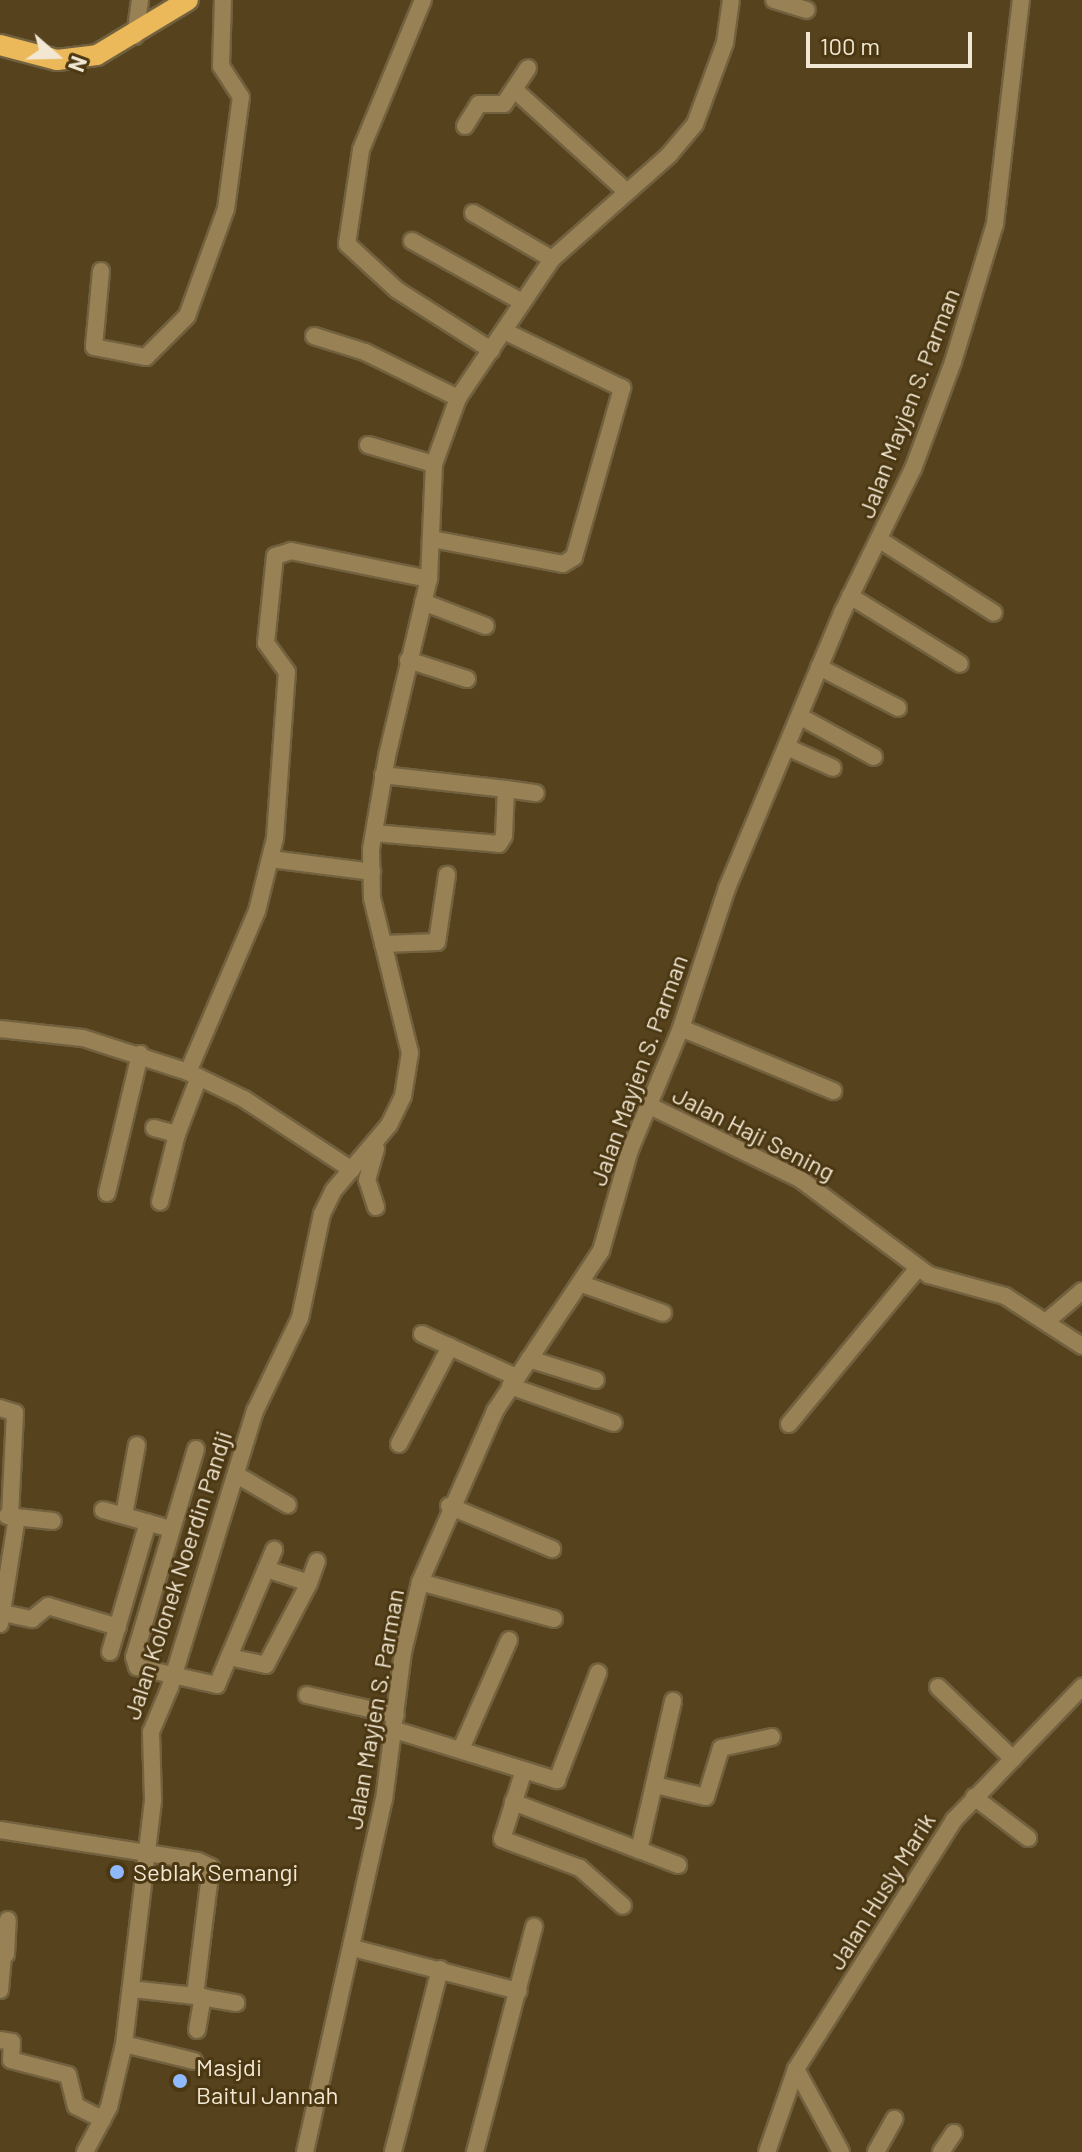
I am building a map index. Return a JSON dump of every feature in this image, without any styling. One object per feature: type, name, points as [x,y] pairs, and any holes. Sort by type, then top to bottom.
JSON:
[{"type":"main road","points":[[0,45],[57,60],[81,59],[135,36],[188,0]]},
{"type":"street","points":[[135,36],[140,0]]},
{"type":"street","points":[[101,271],[94,347],[146,357],[187,316],[226,209],[241,97],[221,66],[223,0]]},
{"type":"street","points":[[423,0],[361,150],[347,244],[397,290],[491,350]]},
{"type":"street","points":[[376,1207],[367,1180],[381,1135],[403,1096],[410,1053],[383,944],[372,872],[374,833],[383,775],[429,579],[434,464],[458,398],[552,259],[669,155],[695,124],[725,43],[731,0]]},
{"type":"street","points":[[774,0],[806,10]]},
{"type":"street","name":"Jalan Mayjen S. Parman","points":[[305,2152],[353,1948],[396,1723],[403,1652],[420,1582],[449,1506],[513,1382],[582,1284],[604,1243],[622,1175],[681,1028],[727,888],[789,748],[850,596],[880,540],[918,456],[988,255],[1010,127],[1021,0]]},
{"type":"street","points":[[465,126],[474,107],[496,108],[516,91],[528,68]]},
{"type":"street","points":[[516,91],[626,191]]},
{"type":"street","points":[[473,213],[552,259]]},
{"type":"street","points":[[412,241],[522,302]]},
{"type":"street","points":[[432,539],[563,564],[574,557],[622,388],[504,331]]},
{"type":"street","points":[[314,336],[365,352],[458,398]]},
{"type":"street","points":[[368,445],[434,464]]},
{"type":"street","points":[[880,540],[994,613]]},
{"type":"street","points":[[160,1202],[194,1074],[257,911],[271,859],[287,672],[266,643],[275,556],[291,551],[429,579]]},
{"type":"street","points":[[850,596],[960,664]]},
{"type":"street","points":[[423,602],[486,626]]},
{"type":"street","points":[[408,660],[467,679]]},
{"type":"street","points":[[819,667],[898,708]]},
{"type":"street","points":[[801,717],[874,757]]},
{"type":"street","points":[[789,748],[833,768]]},
{"type":"street","points":[[383,775],[536,793]]},
{"type":"street","points":[[374,833],[499,844],[506,789]]},
{"type":"street","points":[[271,859],[372,872]]},
{"type":"street","points":[[383,944],[439,941],[447,875]]},
{"type":"street","points":[[681,1028],[833,1091]]},
{"type":"street","points":[[0,1029],[109,1044],[194,1074],[244,1099],[352,1170]]},
{"type":"street","points":[[107,1193],[140,1054]]},
{"type":"street","name":"Jalan Haji Sening","points":[[648,1105],[800,1179],[918,1268],[1005,1296],[1082,1346]]},
{"type":"street","points":[[154,1128],[177,1134]]},
{"type":"street","name":"Jalan Kolonek Noerdin Pandji","points":[[85,2152],[103,2120],[124,2044],[153,1800],[151,1732],[173,1675],[259,1402],[300,1318],[322,1214],[381,1135]]},
{"type":"street","points":[[789,1424],[918,1268]]},
{"type":"street","points":[[582,1284],[663,1313]]},
{"type":"street","points":[[1047,1321],[1082,1291]]},
{"type":"street","points":[[422,1334],[513,1382],[614,1423]]},
{"type":"street","points":[[399,1444],[450,1347]]},
{"type":"street","points":[[529,1359],[596,1380]]},
{"type":"street","points":[[0,1408],[15,1413],[5,1466],[9,1516],[2,1618],[32,1619],[48,1606],[118,1627]]},
{"type":"street","points":[[124,1515],[137,1445]]},
{"type":"street","points":[[196,1449],[134,1664],[217,1685],[274,1550]]},
{"type":"street","points":[[237,1475],[288,1505]]},
{"type":"street","points":[[449,1506],[552,1549]]},
{"type":"street","points":[[103,1510],[171,1529]]},
{"type":"street","points":[[9,1516],[53,1521]]},
{"type":"street","points":[[110,1652],[148,1522]]},
{"type":"street","points":[[229,1657],[266,1665],[309,1583],[317,1561]]},
{"type":"street","points":[[266,1569],[309,1583]]},
{"type":"street","points":[[420,1582],[554,1619]]},
{"type":"street","points":[[461,1749],[509,1640]]},
{"type":"street","points":[[307,1695],[396,1723],[524,1770],[559,1778],[598,1673]]},
{"type":"street","points":[[938,1687],[1013,1759]]},
{"type":"street","name":"Jalan Husly Marik","points":[[767,2152],[796,2069],[954,1820],[1082,1687]]},
{"type":"street","points":[[639,1850],[673,1701]]},
{"type":"street","points":[[655,1785],[706,1797],[721,1748],[772,1737]]},
{"type":"street","points":[[524,1770],[502,1839],[580,1868],[623,1906]]},
{"type":"street","points":[[974,1797],[1028,1838]]},
{"type":"street","points":[[513,1802],[678,1865]]},
{"type":"street","points":[[0,1830],[198,1861],[213,1870],[197,2030]]},
{"type":"street","points":[[0,1990],[8,1920]]},
{"type":"street","points":[[475,2152],[534,1927]]},
{"type":"street","points":[[353,1948],[518,1991]]},
{"type":"street","points":[[393,2152],[440,1969]]},
{"type":"street","points":[[132,1989],[236,2003]]},
{"type":"street","points":[[0,2040],[12,2042],[11,2060],[68,2075],[76,2106],[103,2120]]},
{"type":"street","points":[[124,2044],[194,2061]]},
{"type":"street","points":[[796,2069],[841,2152]]},
{"type":"street","points":[[876,2152],[894,2119]]},
{"type":"street","points":[[941,2152],[954,2133]]},
{"type":"place","name":"Seblak Semangi","points":[[117,1872]]},
{"type":"place","name":"Masjdi Baitul Jannah","points":[[180,2081]]}]
